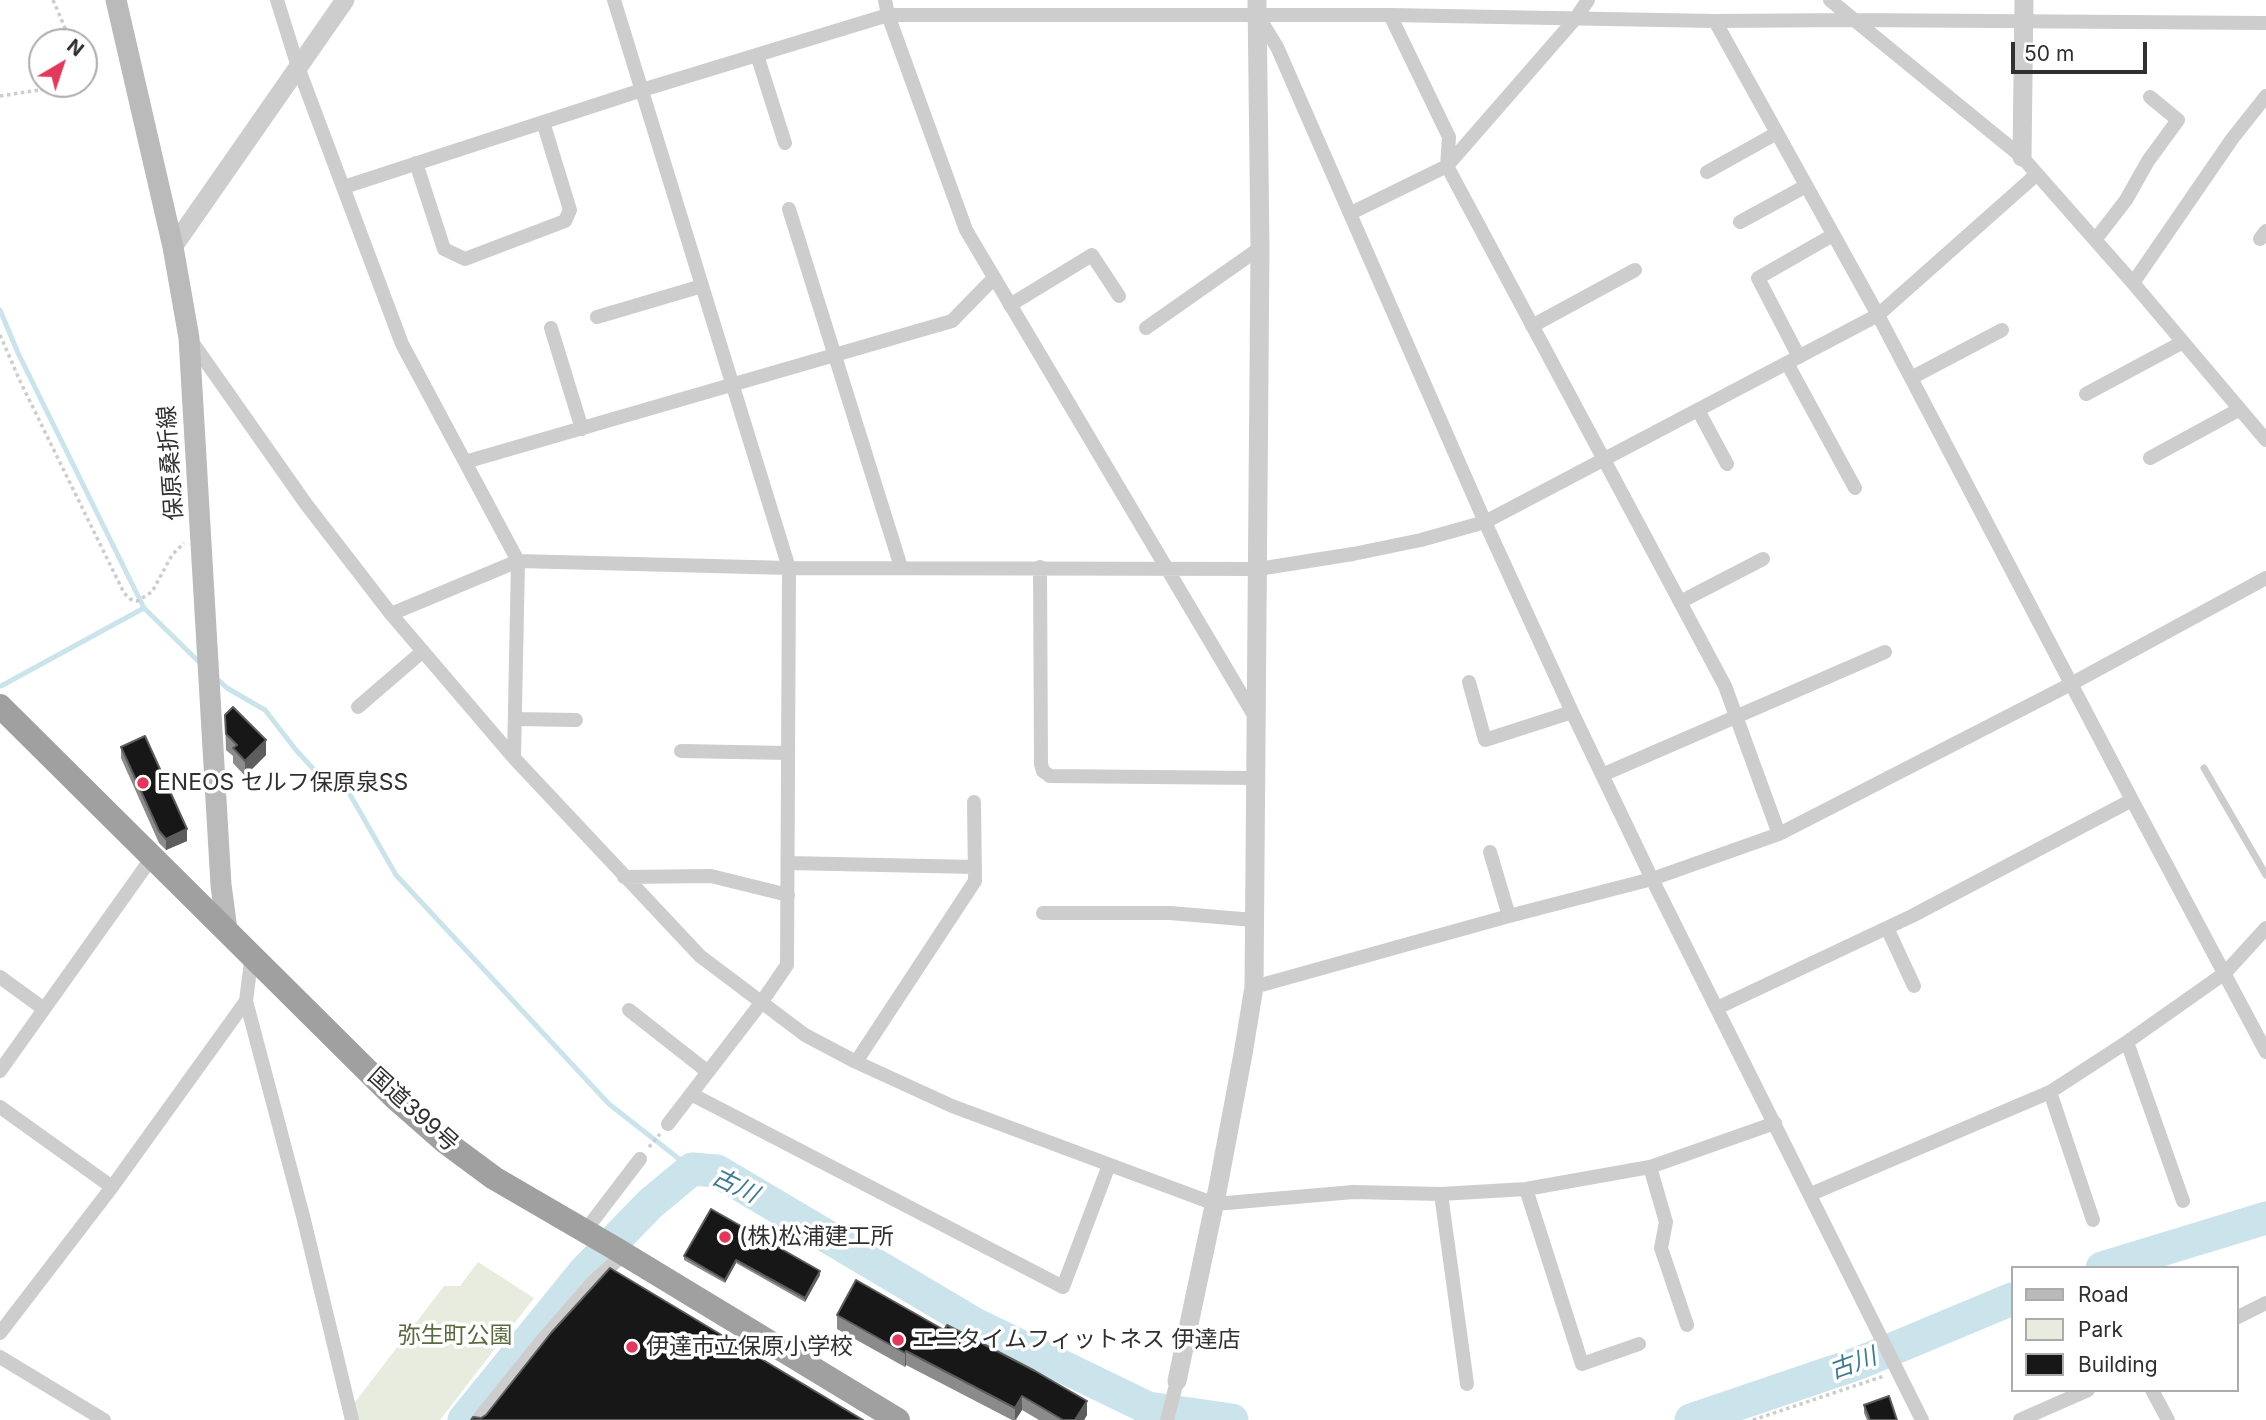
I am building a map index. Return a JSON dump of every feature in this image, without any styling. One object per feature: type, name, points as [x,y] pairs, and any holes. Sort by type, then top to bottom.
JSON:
[{"type":"highway","name":"国道399号","points":[[0,706],[394,1097],[444,1141],[494,1178],[898,1420]]},
{"type":"main road","name":"保原桑折線","points":[[116,0],[173,247],[189,338],[221,885],[227,930]]},
{"type":"street","points":[[277,0],[298,67],[402,344],[518,561],[514,758]]},
{"type":"street","points":[[173,247],[345,0]]},
{"type":"street","points":[[614,0],[789,568],[787,965],[668,1124]]},
{"type":"street","points":[[885,0],[888,15],[966,230],[1255,717]]},
{"type":"street","points":[[1351,213],[1447,166],[1576,18],[1588,0]]},
{"type":"street","points":[[1830,0],[2022,157],[2266,439]]},
{"type":"street","points":[[2022,157],[2024,0]]},
{"type":"street","points":[[344,187],[642,90],[888,15],[1257,7],[1390,15],[1715,21],[2266,23]]},
{"type":"street","points":[[1257,7],[1572,712],[1652,879],[1922,1420]]},
{"type":"street","points":[[1167,1420],[1214,1204],[1254,987],[1260,248],[1257,7]]},
{"type":"street","points":[[1390,15],[1448,137],[1447,166],[1725,686],[1779,834]]},
{"type":"street","points":[[1715,21],[1878,315],[2266,1052]]},
{"type":"street","points":[[757,55],[785,143]]},
{"type":"street","points":[[2133,283],[2232,139],[2266,96]]},
{"type":"street","points":[[2095,240],[2126,200],[2148,161],[2178,120],[2150,97]]},
{"type":"street","points":[[416,163],[444,249],[465,259],[565,221],[570,211],[543,122]]},
{"type":"street","points":[[1707,173],[1777,133]]},
{"type":"street","points":[[391,614],[518,561],[789,568],[1258,569],[1421,540],[1485,522],[1878,315],[2037,174]]},
{"type":"street","points":[[1740,222],[1807,186]]},
{"type":"street","points":[[789,209],[901,568]]},
{"type":"street","points":[[1833,234],[1758,278],[1793,360],[1855,488]]},
{"type":"street","points":[[1146,328],[1260,248]]},
{"type":"street","points":[[1010,305],[1092,255],[1119,296]]},
{"type":"street","points":[[1532,326],[1635,270]]},
{"type":"street","points":[[465,462],[952,321],[994,278]]},
{"type":"street","points":[[597,317],[702,286]]},
{"type":"street","points":[[551,328],[582,429]]},
{"type":"street","points":[[1911,378],[2003,330]]},
{"type":"street","points":[[189,338],[306,504],[391,614],[514,758],[700,956],[805,1035],[856,1062],[952,1106],[1214,1204],[1353,1192],[1441,1194],[1526,1189],[1650,1167],[1775,1123]]},
{"type":"street","points":[[2086,394],[2183,342]]},
{"type":"street","points":[[2150,458],[2240,409]]},
{"type":"street","points":[[1698,410],[1727,464]]},
{"type":"street","points":[[1680,602],[1763,559]]},
{"type":"street","points":[[1040,567],[1043,771],[1050,776],[1255,778]]},
{"type":"street","points":[[1254,987],[1652,879],[1779,834],[2071,684],[2266,578]]},
{"type":"street","points":[[358,707],[423,651]]},
{"type":"street","points":[[1602,775],[1885,652]]},
{"type":"street","points":[[1469,682],[1485,740],[1572,712]]},
{"type":"street","points":[[515,719],[576,720]]},
{"type":"street","points":[[681,751],[788,753]]},
{"type":"street","points":[[1717,1008],[1887,928],[2132,800]]},
{"type":"street","points":[[856,1062],[975,881],[974,802]]},
{"type":"street","points":[[1490,852],[1509,916]]},
{"type":"street","points":[[0,1071],[153,856]]},
{"type":"street","points":[[788,863],[975,867]]},
{"type":"street","points":[[624,877],[711,876],[788,895]]},
{"type":"street","points":[[1043,913],[1170,913],[1254,920]]},
{"type":"street","points":[[1887,928],[1914,986]]},
{"type":"street","points":[[1811,1194],[2050,1092],[2225,973],[2265,931]]},
{"type":"street","points":[[252,954],[246,1001],[303,1216],[352,1420]]},
{"type":"street","points":[[0,977],[44,1009]]},
{"type":"street","points":[[0,1333],[112,1187],[246,1001]]},
{"type":"street","points":[[629,1010],[708,1072]]},
{"type":"street","points":[[2127,1042],[2183,1200]]},
{"type":"street","points":[[2050,1092],[2093,1220]]},
{"type":"street","points":[[691,1094],[1063,1287],[1109,1165]]},
{"type":"street","points":[[0,1107],[112,1187]]},
{"type":"street","points":[[478,1420],[592,1283],[640,1159]]},
{"type":"street","points":[[1650,1167],[1666,1222],[1661,1248],[1686,1325]]},
{"type":"street","points":[[1526,1189],[1581,1364],[1640,1344]]},
{"type":"street","points":[[1441,1194],[1467,1384]]},
{"type":"street","points":[[2238,1317],[2266,1303]]},
{"type":"street","points":[[0,1357],[104,1420]]},
{"type":"street","points":[[2020,1420],[2083,1392]]},
{"type":"street","points":[[2153,1392],[2168,1420]]},
{"type":"lane","points":[[2204,768],[2266,875]]},
{"type":"path","points":[[52,0],[65,28]]},
{"type":"path","points":[[0,96],[28,92]]},
{"type":"path","points":[[0,335],[124,593],[130,599],[137,601],[145,597],[159,582],[179,546],[201,533]]},
{"type":"path","points":[[640,1159],[668,1124]]},
{"type":"path","points":[[1754,1420],[1896,1368]]},
{"type":"green space","name":"弥生町公園","points":[[478,1262],[534,1298],[440,1420],[352,1420],[349,1410],[444,1286],[460,1286]]},
{"type":"building","points":[[233,707],[266,740],[245,761],[233,748],[237,745],[226,734],[225,715]]},
{"type":"building","points":[[145,736],[187,829],[166,839],[159,831],[121,747]]},
{"type":"building","name":"(株)松浦建工所","points":[[711,1209],[820,1271],[805,1298],[736,1260],[725,1280],[684,1256]]},
{"type":"building","name":"伊達市立保原小学校","points":[[610,1268],[863,1420],[471,1420],[473,1417],[481,1418],[486,1415],[551,1333]]},
{"type":"building","points":[[856,1280],[944,1330],[947,1325],[1087,1401],[1075,1420],[1063,1420],[1022,1396],[1015,1408],[906,1351],[905,1353],[837,1315]]},
{"type":"building","points":[[1889,1396],[1897,1420],[1870,1420],[1864,1405]]},
{"type":"waterway","points":[[0,310],[18,353],[144,608],[200,663]]},
{"type":"waterway","points":[[1,686],[144,608]]},
{"type":"waterway","points":[[215,677],[227,688],[265,710],[319,775],[348,791],[396,875],[609,1104],[692,1169]]},
{"type":"waterway","name":"古川","points":[[464,1420],[585,1271],[650,1204],[692,1169],[717,1171],[973,1323],[1148,1408],[1232,1420]]},
{"type":"waterway","name":"古川","points":[[2109,1266],[2266,1218]]},
{"type":"waterway","name":"古川","points":[[1691,1420],[1859,1363],[2010,1300]]},
{"type":"place","name":"ENEOS セルフ保原泉SS","points":[[143,783]]},
{"type":"place","name":"(株)松浦建工所","points":[[725,1237]]},
{"type":"place","name":"エニタイムフィットネス 伊達店","points":[[898,1340]]},
{"type":"place","name":"伊達市立保原小学校","points":[[632,1347]]}]
